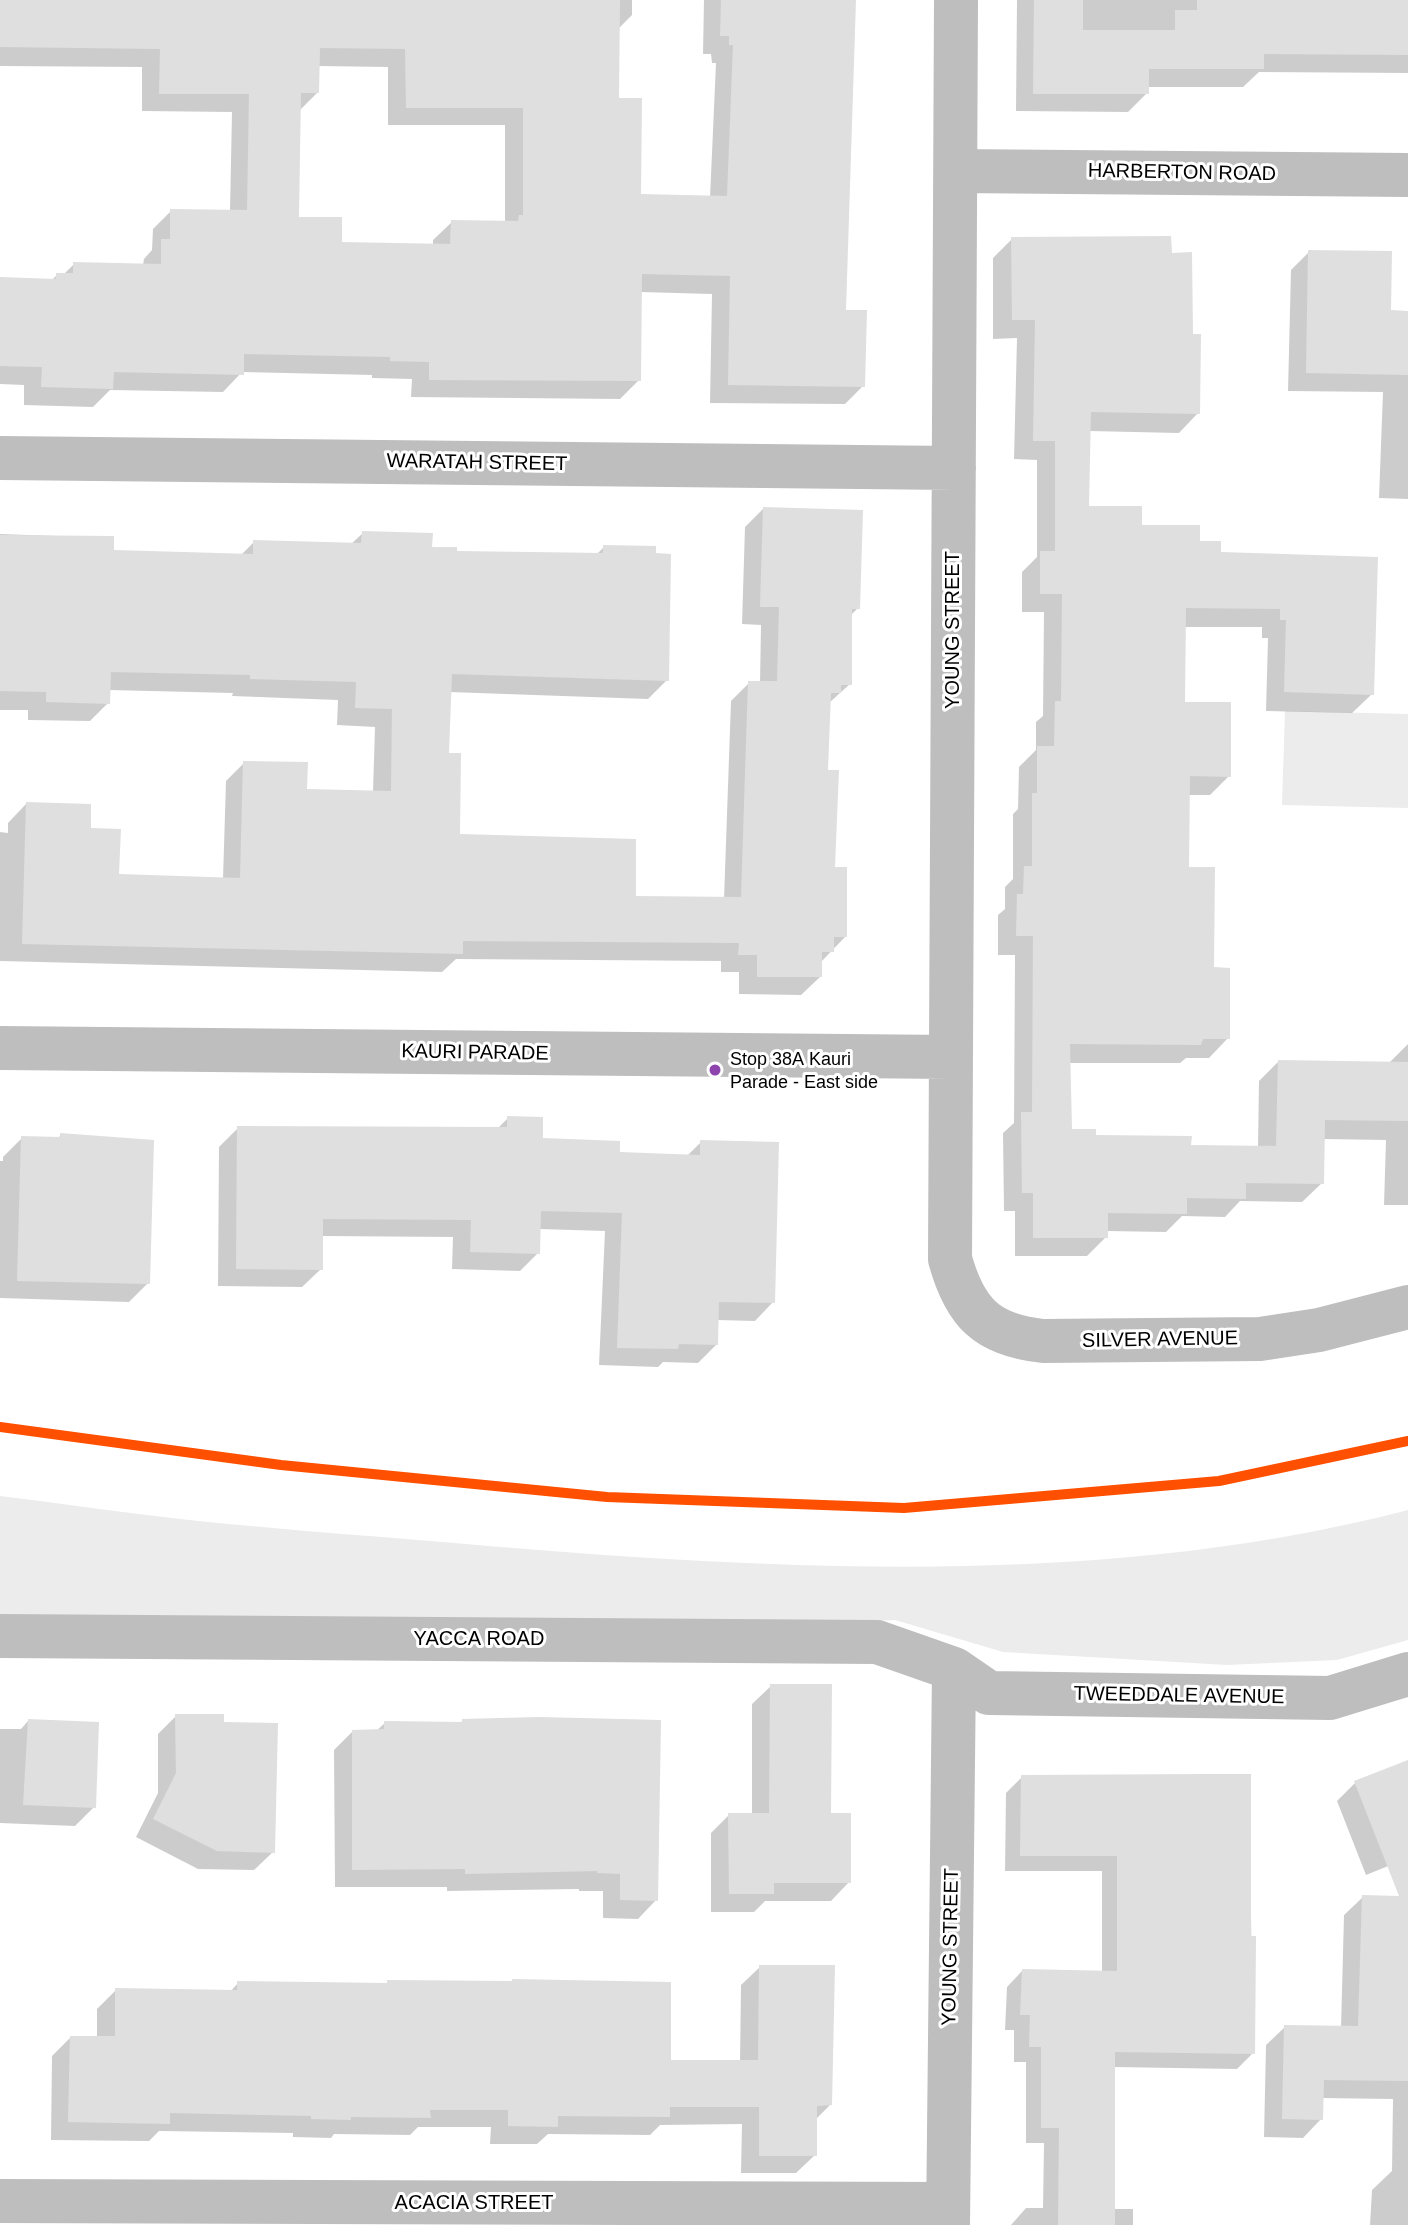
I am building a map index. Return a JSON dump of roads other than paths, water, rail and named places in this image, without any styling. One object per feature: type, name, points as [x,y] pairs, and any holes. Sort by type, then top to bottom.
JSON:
[{"type":"street","name":"YOUNG STREET","points":[[950,1259],[956,0]]},
{"type":"street","name":"HARBERTON ROAD","points":[[956,171],[1408,175]]},
{"type":"street","name":"WARATAH STREET","points":[[0,458],[954,468]]},
{"type":"street","name":"KAURI PARADE","points":[[0,1048],[951,1057]]},
{"type":"street","name":"SILVER AVENUE","points":[[950,1259],[958,1288],[976,1313],[997,1329],[1017,1338],[1043,1341],[1260,1339],[1319,1330],[1408,1307]]},
{"type":"street","name":"YACCA ROAD","points":[[0,1636],[877,1642],[954,1669]]},
{"type":"street","name":"YOUNG STREET","points":[[948,2214],[954,1669]]},
{"type":"street","name":"TWEEDDALE AVENUE","points":[[954,1669],[989,1693],[1330,1698],[1408,1674]]},
{"type":"street","name":"ACACIA STREET","points":[[0,2201],[948,2214]]},
{"type":"place","name":"Stop 38A Kauri Parade - East side","points":[[715,1070]]}]
